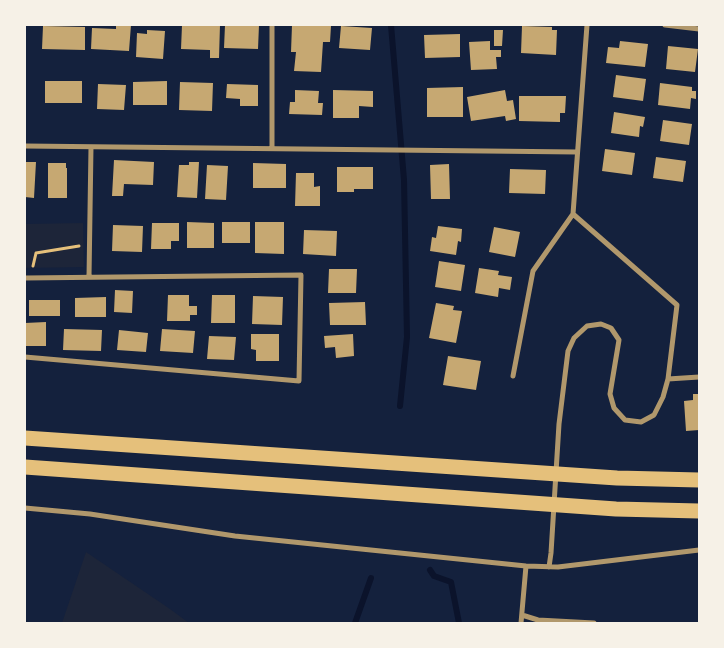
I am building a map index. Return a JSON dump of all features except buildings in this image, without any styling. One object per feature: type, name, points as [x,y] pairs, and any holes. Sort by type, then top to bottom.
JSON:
[{"type":"highway","points":[[25,438],[616,478],[699,480]]},
{"type":"highway","points":[[25,467],[616,509],[699,511]]},
{"type":"street","points":[[272,25],[272,148]]},
{"type":"street","points":[[513,376],[533,271],[573,214],[587,25]]},
{"type":"street","points":[[665,25],[699,29]]},
{"type":"street","points":[[25,146],[577,152]]},
{"type":"street","points":[[90,277],[91,147]]},
{"type":"street","points":[[549,567],[552,553],[559,424],[568,351],[574,338],[587,326],[601,324],[611,328],[619,340],[610,394],[614,408],[625,420],[641,422],[654,415],[663,396],[668,379],[677,305],[573,214]]},
{"type":"street","points":[[25,278],[302,275],[299,381],[25,357]]},
{"type":"street","points":[[668,379],[699,377]]},
{"type":"street","points":[[25,508],[90,514],[235,536],[526,566],[549,567],[699,550]]},
{"type":"street","points":[[521,623],[526,566]]},
{"type":"street","points":[[522,615],[538,620],[594,623]]},
{"type":"path","points":[[33,269],[36,254],[81,246]]},
{"type":"shaded area","points":[[83,223],[84,267],[25,268],[25,224]]},
{"type":"shaded area","points":[[86,552],[170,609],[189,623],[62,623]]},
{"type":"waterway","points":[[391,25],[404,180],[407,337],[400,406]]},
{"type":"waterway","points":[[430,570],[434,576],[451,582],[459,623]]},
{"type":"waterway","points":[[355,623],[371,578]]}]
